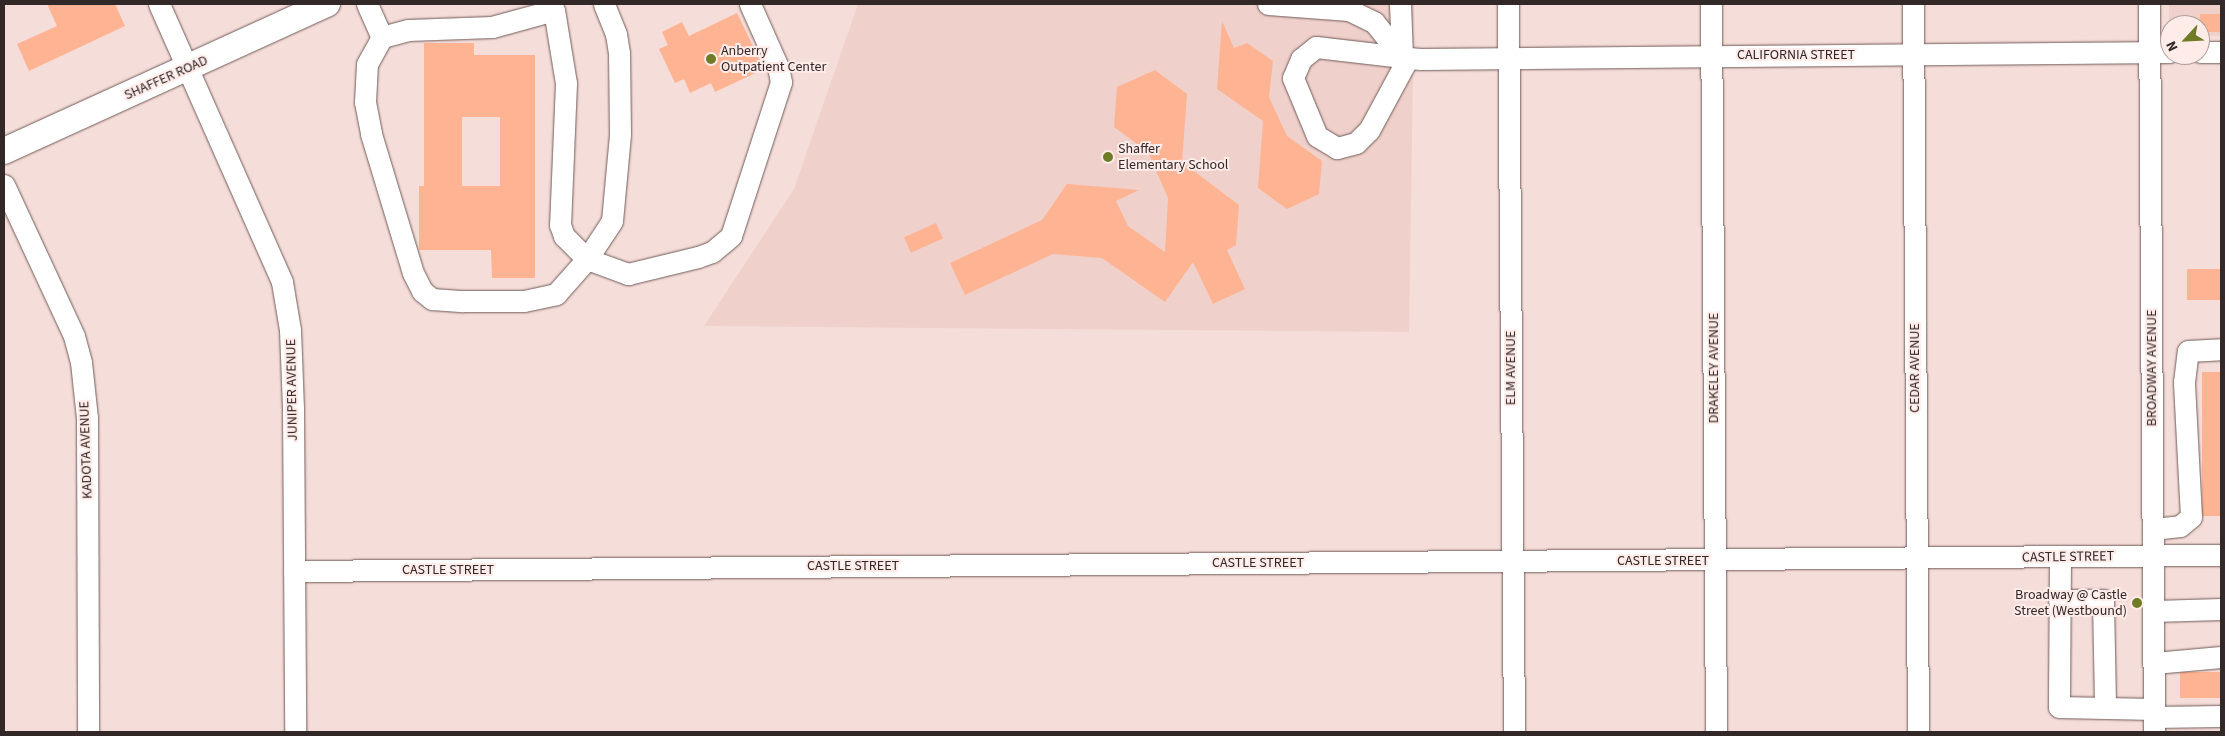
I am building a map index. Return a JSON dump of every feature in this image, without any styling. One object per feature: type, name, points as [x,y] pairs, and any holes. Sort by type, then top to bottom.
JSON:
[{"type":"main road","name":"SHAFFER ROAD","points":[[4,151],[327,4]]},
{"type":"street","name":"JUNIPER AVENUE","points":[[159,4],[282,282],[290,330],[295,732]]},
{"type":"street","points":[[367,4],[382,37]]},
{"type":"street","points":[[604,4],[616,34],[619,53],[620,134],[612,221],[587,259],[556,294],[524,301],[432,299],[422,290],[413,273],[381,168],[365,102],[367,64],[382,37],[408,30],[492,27],[559,6],[566,83],[560,225],[564,236],[587,259],[628,274],[712,252],[731,236],[781,82],[778,67],[750,4]]},
{"type":"street","points":[[1268,4],[1349,10],[1374,22],[1411,58]]},
{"type":"street","points":[[1400,4],[1411,58]]},
{"type":"street","name":"ELM AVENUE","points":[[1508,4],[1514,732]]},
{"type":"street","name":"DRAKELEY AVENUE","points":[[1711,4],[1716,732]]},
{"type":"street","name":"CEDAR AVENUE","points":[[1913,4],[1918,732]]},
{"type":"street","name":"BROADWAY AVENUE","points":[[2149,4],[2160,53],[2153,529],[2154,719]]},
{"type":"street","name":"CALIFORNIA STREET","points":[[1411,58],[1369,130],[1356,143],[1337,148],[1317,136],[1293,78],[1301,59],[1316,47],[1411,58],[2160,53]]},
{"type":"street","name":"KADOTA AVENUE","points":[[4,185],[74,336],[81,362],[88,418],[88,732]]},
{"type":"street","points":[[2153,529],[2180,526],[2191,517],[2184,382],[2188,351],[2221,349]]},
{"type":"street","name":"CASTLE STREET","points":[[294,571],[2221,555]]},
{"type":"street","points":[[2060,557],[2059,706],[2105,707],[2154,719],[2221,716]]},
{"type":"street","points":[[2059,600],[2103,600],[2105,707]]},
{"type":"street","points":[[2154,611],[2221,609]]},
{"type":"street","points":[[2154,663],[2221,657]]},
{"type":"shaded area","name":"Shaffer Elementary School","points":[[858,4],[1414,4],[1409,332],[704,326],[794,189]]},
{"type":"shaded area","points":[[2169,4],[2221,4],[2221,36],[2210,36],[2210,15],[2169,15]]},
{"type":"building","points":[[47,4],[115,4],[125,26],[29,71],[17,44],[57,26]]},
{"type":"building","name":"Anberry Outpatient Center","points":[[737,13],[764,69],[715,92],[711,83],[690,93],[684,79],[675,83],[659,49],[668,45],[662,32],[682,22],[689,36]]},
{"type":"building","points":[[2221,14],[2221,32],[2210,32],[2210,15],[2200,15]]},
{"type":"building","points":[[1222,21],[1234,48],[1247,43],[1273,61],[1269,97],[1287,136],[1322,161],[1319,194],[1287,209],[1258,188],[1263,121],[1217,89]]},
{"type":"building","points":[[424,43],[474,43],[474,55],[535,55],[535,278],[492,278],[491,250],[419,250],[419,186],[424,186]],"holes":[[[462,117],[500,117],[500,186],[462,186]]]},
{"type":"building","points":[[1155,70],[1187,94],[1182,162],[1239,205],[1236,245],[1227,250],[1245,289],[1213,304],[1193,262],[1165,302],[1102,258],[1053,254],[965,295],[950,263],[1042,220],[1067,184],[1139,190],[1116,201],[1128,226],[1165,252],[1168,198],[1148,152],[1114,127],[1117,87]]},
{"type":"building","points":[[936,223],[943,239],[911,253],[904,237]]},
{"type":"building","points":[[2187,269],[2221,269],[2221,300],[2187,300]]},
{"type":"building","points":[[2202,372],[2221,372],[2221,516],[2202,516]]},
{"type":"building","points":[[2180,672],[2221,672],[2221,698],[2180,698]]},
{"type":"place","name":"Anberry Outpatient Center","points":[[711,59]]},
{"type":"place","name":"Shaffer Elementary School","points":[[1108,157]]},
{"type":"place","name":"Broadway @ Castle Street (Westbound)","points":[[2137,603]]}]
